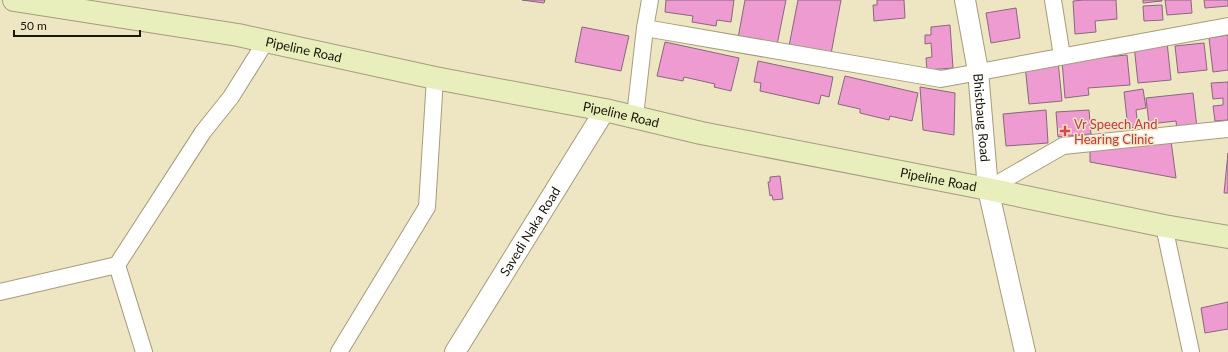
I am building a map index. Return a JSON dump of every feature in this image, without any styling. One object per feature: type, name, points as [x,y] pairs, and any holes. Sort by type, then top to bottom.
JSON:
[{"type":"main road","name":"Pipeline Road","points":[[14,0],[238,35],[436,78],[635,116],[701,133],[988,188],[1164,226],[1228,237]]},
{"type":"street","points":[[635,116],[645,28],[650,0]]},
{"type":"street","name":"Bhistbaug Road","points":[[965,0],[978,71],[988,188],[1025,352]]},
{"type":"street","points":[[1053,0],[1062,56]]},
{"type":"street","points":[[645,28],[941,79],[1228,26]]},
{"type":"street","points":[[0,292],[117,265],[199,139],[231,97],[266,41]]},
{"type":"street","points":[[340,352],[427,207],[436,78]]},
{"type":"street","name":"Savedi Naka Road","points":[[455,352],[605,110]]},
{"type":"street","points":[[988,188],[1063,146],[1228,129]]},
{"type":"street","points":[[1164,226],[1191,352]]},
{"type":"street","points":[[117,265],[144,352]]},
{"type":"building","points":[[522,0],[545,0],[544,3]]},
{"type":"building","points":[[666,0],[734,0],[731,22],[717,20],[716,26],[692,22],[693,16],[665,12]]},
{"type":"building","points":[[745,0],[786,0],[777,45],[738,38]]},
{"type":"building","points":[[798,0],[841,0],[831,54],[789,46]]},
{"type":"building","points":[[877,0],[904,0],[905,18],[874,21],[873,5],[877,5]]},
{"type":"building","points":[[1116,0],[1117,19],[1095,21],[1096,32],[1075,34],[1073,1]]},
{"type":"building","points":[[1143,0],[1162,0],[1162,1],[1143,3]]},
{"type":"building","points":[[1165,0],[1191,0],[1192,13],[1167,15]]},
{"type":"building","points":[[1204,0],[1228,0],[1228,6],[1205,8]]},
{"type":"building","points":[[1162,5],[1163,20],[1144,21],[1143,6]]},
{"type":"building","points":[[1016,8],[1020,38],[991,43],[986,13]]},
{"type":"building","points":[[950,25],[953,68],[927,70],[926,58],[932,57],[931,43],[925,44],[925,35],[931,35],[931,27]]},
{"type":"building","points":[[582,27],[629,36],[621,71],[575,62]]},
{"type":"building","points":[[1228,35],[1228,70],[1213,72],[1209,38]]},
{"type":"building","points":[[665,42],[739,58],[731,91],[714,87],[715,84],[684,77],[683,81],[657,76]]},
{"type":"building","points":[[1167,42],[1171,80],[1138,83],[1134,45]]},
{"type":"building","points":[[1204,43],[1207,70],[1178,73],[1175,46]]},
{"type":"building","points":[[1127,55],[1130,85],[1088,88],[1089,95],[1065,98],[1062,61]]},
{"type":"building","points":[[758,61],[833,77],[829,97],[821,95],[819,104],[760,91],[761,83],[754,82]]},
{"type":"building","points":[[1058,61],[1062,101],[1029,104],[1025,65]]},
{"type":"building","points":[[845,76],[918,93],[912,121],[890,116],[889,120],[860,113],[860,109],[838,104]]},
{"type":"building","points":[[1228,82],[1228,120],[1215,121],[1213,106],[1223,105],[1223,98],[1213,99],[1211,83]]},
{"type":"building","points":[[920,87],[955,93],[954,135],[923,130]]},
{"type":"building","points":[[1143,89],[1146,108],[1136,110],[1138,127],[1128,128],[1124,92]]},
{"type":"building","points":[[1193,93],[1197,128],[1177,130],[1176,121],[1149,124],[1146,98]]},
{"type":"building","points":[[1046,110],[1048,143],[1006,146],[1003,114]]},
{"type":"building","points":[[1089,110],[1091,134],[1058,137],[1056,112]]},
{"type":"building","points":[[1171,141],[1176,178],[1090,162],[1090,150]]},
{"type":"building","points":[[1228,153],[1228,193],[1224,193]]},
{"type":"building","points":[[780,176],[783,199],[773,200],[772,195],[770,196],[768,182],[770,182],[770,177]]},
{"type":"building","points":[[1228,302],[1228,329],[1205,333],[1201,308]]},
{"type":"place","name":"Vr Speech And Hearing Clinic","points":[[1065,131]]}]
